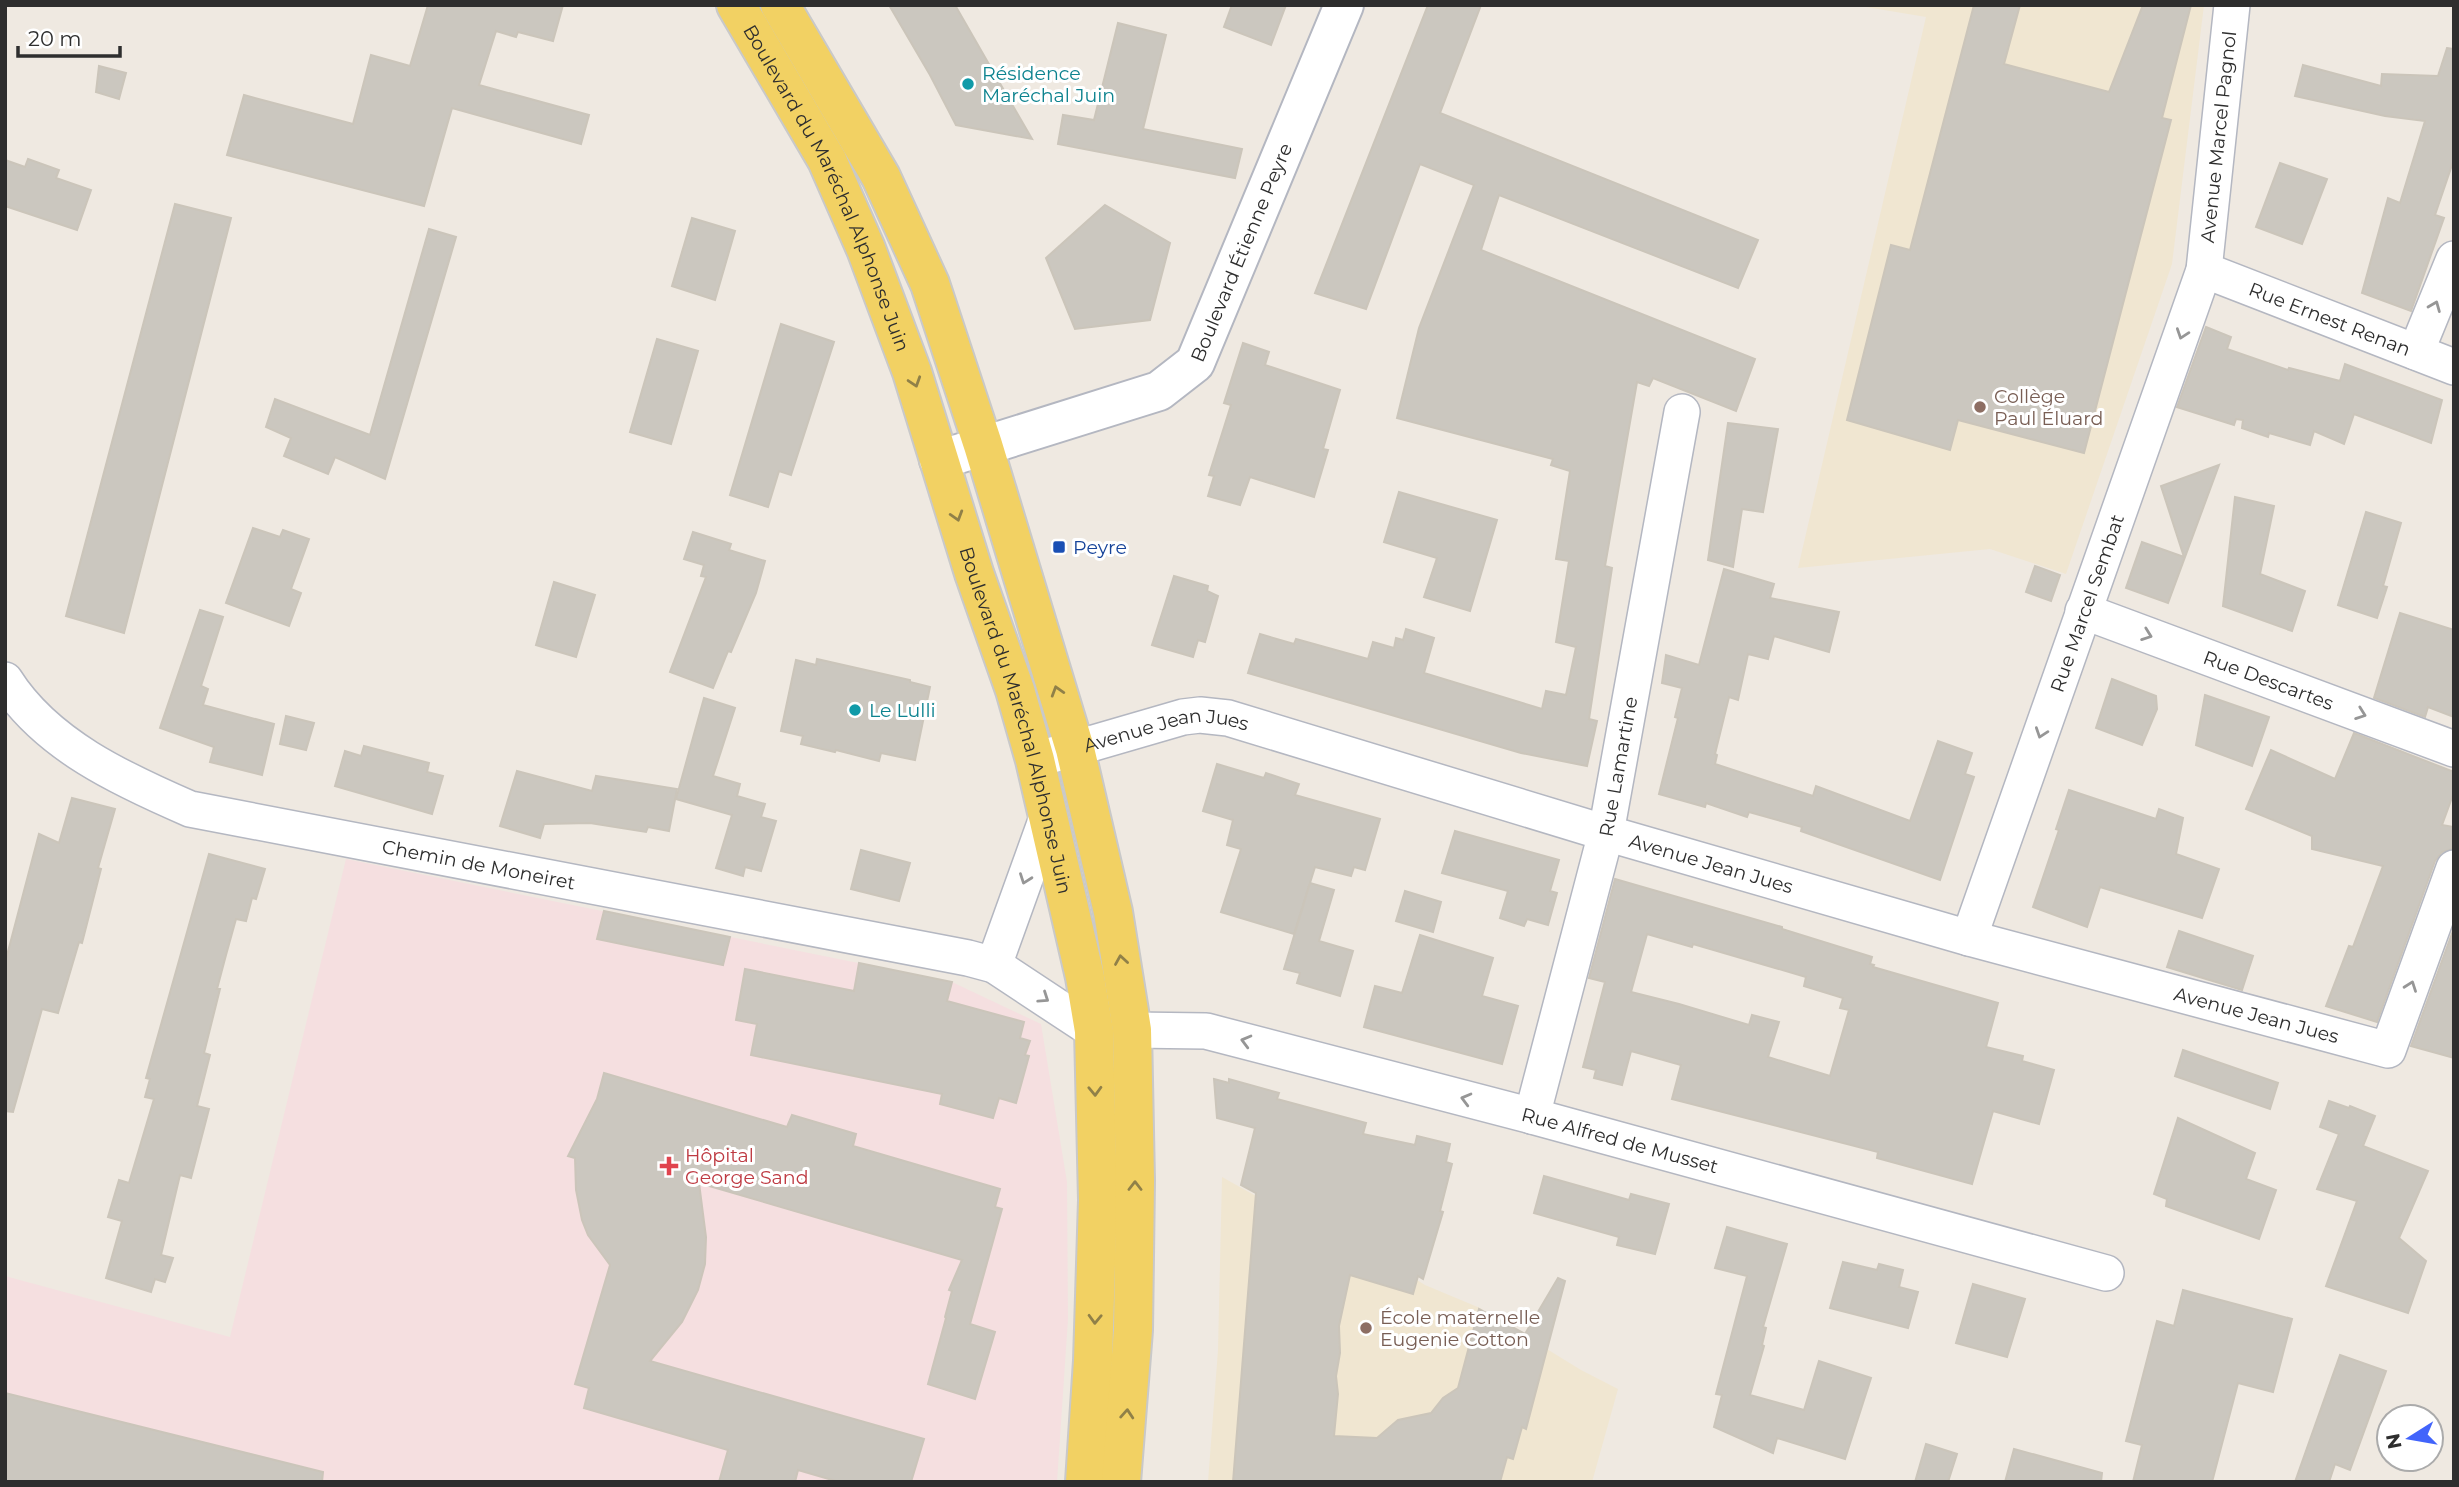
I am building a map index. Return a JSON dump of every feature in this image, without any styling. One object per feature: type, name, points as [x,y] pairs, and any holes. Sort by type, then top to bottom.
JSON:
[{"type":"main road","name":"Boulevard du Maréchal Alphonse Juin","points":[[736,5],[827,160],[866,249],[912,372],[1035,760],[1085,977],[1094,1031],[1098,1200],[1086,1482]]},
{"type":"main road","name":"Boulevard du Maréchal Alphonse Juin","points":[[780,5],[881,177],[930,284],[983,445],[1075,749],[1113,912],[1132,1030],[1135,1181],[1133,1330],[1121,1482]]},
{"type":"street","name":"Boulevard Étienne Peyre","points":[[939,460],[1159,391],[1195,363],[1344,5]]},
{"type":"street","name":"Avenue Marcel Pagnol","points":[[2204,270],[2232,5]]},
{"type":"street","points":[[2416,352],[2454,259]]},
{"type":"street","name":"Rue Ernest Renan","points":[[2204,270],[2454,367]]},
{"type":"street","name":"Rue Marcel Sembat","points":[[1969,938],[2204,270]]},
{"type":"street","name":"Rue Lamartine","points":[[1532,1116],[1606,833],[1682,412]]},
{"type":"street","name":"Rue Descartes","points":[[2083,611],[2454,749]]},
{"type":"street","name":"Chemin de Moneiret","points":[[5,680],[19,702],[70,747],[151,792],[190,809],[968,958],[994,965],[1094,1031]]},
{"type":"street","name":"Avenue Jean Jues","points":[[1035,760],[1183,717],[1200,715],[1228,718],[1606,833],[1969,938],[2388,1050],[2454,868]]},
{"type":"street","points":[[994,965],[1048,815]]},
{"type":"street","name":"Rue Alfred de Musset","points":[[1132,1030],[1206,1031],[1532,1116],[2106,1273]]},
{"type":"shaded area","name":"Collège Paul Éluard","points":[[1854,5],[2204,5],[2172,264],[2066,574],[1990,549],[1798,568],[1926,17]]},
{"type":"shaded area","name":"Hôpital George Sand","points":[[346,859],[952,982],[1041,1024],[1067,1182],[1068,1319],[1057,1482],[5,1482],[5,1276],[230,1337]]},
{"type":"shaded area","name":"École maternelle Eugenie Cotton","points":[[1222,1177],[1315,1229],[1373,1253],[1425,1285],[1480,1308],[1581,1370],[1618,1389],[1592,1482],[1208,1482],[1218,1350]]},
{"type":"building","points":[[428,5],[563,5],[553,41],[518,32],[516,37],[496,31],[479,85],[589,115],[581,144],[452,108],[424,206],[227,155],[244,95],[353,124],[371,55],[410,66]]},
{"type":"building","name":"Résidence Maréchal Juin","points":[[889,5],[955,5],[1032,139],[956,125]]},
{"type":"building","points":[[1232,5],[1286,5],[1271,45],[1224,27]]},
{"type":"building","points":[[1428,5],[1481,5],[1440,113],[1758,240],[1738,288],[1499,195],[1481,250],[1755,359],[1736,411],[1653,378],[1649,386],[1637,382],[1605,566],[1612,568],[1589,719],[1597,721],[1587,766],[1521,753],[1248,673],[1260,634],[1294,644],[1296,639],[1368,659],[1373,642],[1394,648],[1396,638],[1403,640],[1406,629],[1434,638],[1424,673],[1542,709],[1546,691],[1566,695],[1576,647],[1556,642],[1569,561],[1556,559],[1570,471],[1551,465],[1553,459],[1397,418],[1419,328],[1474,185],[1420,164],[1366,309],[1315,293]]},
{"type":"building","points":[[1974,5],[2020,5],[2004,64],[2109,92],[2143,5],[2191,5],[2162,118],[2171,120],[2084,453],[1958,420],[1950,450],[1847,420],[1891,245],[1910,250]]},
{"type":"building","points":[[1118,23],[1166,35],[1143,129],[1242,149],[1235,178],[1058,144],[1063,115],[1094,120]]},
{"type":"building","points":[[2447,48],[2454,49],[2454,159],[2435,215],[2444,218],[2411,311],[2362,293],[2388,198],[2400,203],[2425,121],[2385,116],[2295,96],[2303,65],[2381,86],[2382,74],[2438,76]]},
{"type":"building","points":[[99,66],[126,73],[119,99],[96,92]]},
{"type":"building","points":[[28,159],[59,170],[56,178],[91,190],[77,230],[5,206],[5,160],[25,167]]},
{"type":"building","points":[[2280,163],[2327,179],[2302,244],[2256,227]]},
{"type":"building","points":[[175,204],[231,218],[124,633],[66,616]]},
{"type":"building","points":[[1105,205],[1170,243],[1150,320],[1075,329],[1046,258]]},
{"type":"building","points":[[692,218],[735,231],[715,300],[672,286]]},
{"type":"building","points":[[429,229],[456,237],[385,479],[335,457],[328,474],[284,456],[291,438],[266,427],[275,399],[370,435]]},
{"type":"building","points":[[781,324],[834,342],[791,475],[779,471],[768,507],[730,495]]},
{"type":"building","points":[[2206,327],[2231,337],[2227,349],[2288,370],[2289,368],[2340,381],[2345,364],[2442,400],[2431,443],[2354,414],[2344,444],[2314,431],[2310,445],[2269,433],[2268,437],[2242,428],[2243,420],[2236,419],[2234,425],[2177,407]]},
{"type":"building","points":[[657,339],[698,351],[671,444],[630,432]]},
{"type":"building","points":[[1243,343],[1269,352],[1265,365],[1340,390],[1323,449],[1328,450],[1314,497],[1250,477],[1240,505],[1208,496],[1214,476],[1209,475],[1231,405],[1224,403]]},
{"type":"building","points":[[1728,423],[1778,429],[1763,512],[1742,509],[1733,567],[1708,560]]},
{"type":"building","points":[[2219,465],[2168,603],[2126,588],[2142,542],[2184,557],[2161,486]]},
{"type":"building","points":[[1399,492],[1497,520],[1470,611],[1424,597],[1437,558],[1384,542]]},
{"type":"building","points":[[2235,497],[2274,506],[2260,574],[2305,591],[2292,631],[2223,606]]},
{"type":"building","points":[[2366,512],[2401,523],[2383,586],[2387,587],[2377,618],[2338,605]]},
{"type":"building","points":[[253,528],[280,537],[283,530],[309,539],[291,589],[301,593],[289,626],[226,603]]},
{"type":"building","points":[[693,532],[731,544],[729,550],[765,561],[756,593],[713,688],[670,672],[706,577],[701,576],[704,565],[684,559]]},
{"type":"building","points":[[2035,566],[2060,575],[2051,601],[2026,592]]},
{"type":"building","points":[[1724,569],[1774,584],[1770,598],[1839,612],[1829,652],[1774,636],[1768,659],[1748,654],[1738,700],[1729,697],[1715,764],[1813,796],[1816,786],[1910,821],[1938,741],[1972,753],[1965,774],[1974,777],[1940,880],[1801,831],[1802,827],[1749,812],[1747,817],[1706,803],[1705,807],[1659,794],[1678,718],[1675,717],[1682,688],[1662,683],[1666,655],[1699,665]]},
{"type":"building","points":[[1174,576],[1208,586],[1207,591],[1218,596],[1205,642],[1198,640],[1193,657],[1152,645]]},
{"type":"building","points":[[554,582],[595,595],[576,657],[536,645]]},
{"type":"building","points":[[200,610],[223,617],[201,686],[208,689],[203,705],[274,724],[262,775],[210,762],[214,747],[160,728]]},
{"type":"building","points":[[2400,613],[2454,630],[2454,717],[2428,707],[2425,717],[2374,698]]},
{"type":"building","name":"Le Lulli","points":[[817,659],[930,687],[915,760],[881,753],[879,761],[836,750],[835,752],[801,744],[803,736],[781,731],[796,660],[816,665]]},
{"type":"building","points":[[2112,679],[2156,696],[2157,709],[2142,745],[2096,728]]},
{"type":"building","points":[[2205,695],[2269,717],[2252,766],[2196,745]]},
{"type":"building","points":[[704,698],[735,708],[713,776],[740,784],[737,796],[765,804],[761,817],[776,821],[761,871],[745,867],[743,876],[716,868],[732,815],[676,799]]},
{"type":"building","points":[[286,716],[314,723],[306,750],[280,744]]},
{"type":"building","points":[[2354,733],[2454,772],[2454,792],[2442,825],[2454,827],[2454,848],[2442,852],[2435,861],[2377,1022],[2326,1006],[2349,946],[2353,947],[2383,866],[2312,849],[2312,836],[2246,809],[2271,750],[2335,779]]},
{"type":"building","points":[[364,746],[429,763],[427,772],[443,776],[432,814],[335,786],[345,751],[361,756]]},
{"type":"building","points":[[1217,764],[1264,778],[1266,773],[1299,784],[1295,795],[1380,819],[1365,870],[1354,867],[1351,876],[1315,867],[1294,934],[1221,912],[1241,849],[1227,845],[1233,820],[1203,811]]},
{"type":"building","points":[[517,771],[592,791],[596,776],[677,789],[669,831],[648,827],[646,832],[590,823],[544,824],[540,838],[500,826]]},
{"type":"building","points":[[2069,790],[2156,819],[2159,809],[2183,818],[2176,854],[2219,869],[2202,918],[2100,887],[2087,927],[2033,907],[2059,830],[2056,829]]},
{"type":"building","points":[[72,798],[115,809],[98,868],[101,869],[82,943],[79,942],[58,1013],[42,1009],[13,1112],[5,1111],[5,963],[39,834],[59,843]]},
{"type":"building","points":[[1455,831],[1559,860],[1550,891],[1557,893],[1548,925],[1527,919],[1524,926],[1500,918],[1508,891],[1442,873]]},
{"type":"building","points":[[861,850],[910,863],[899,901],[851,889]]},
{"type":"building","points":[[209,854],[265,869],[256,899],[252,898],[246,921],[236,919],[226,955],[204,1053],[210,1055],[197,1106],[209,1109],[191,1178],[180,1175],[161,1255],[173,1258],[165,1282],[155,1279],[151,1292],[106,1278],[122,1221],[108,1217],[119,1180],[129,1183],[154,1099],[145,1097],[150,1079],[146,1078]]},
{"type":"building","points":[[1615,879],[1782,927],[1872,957],[1870,964],[1874,965],[1873,967],[1998,1003],[1986,1047],[2023,1056],[2022,1061],[2054,1070],[2039,1124],[1993,1111],[1972,1184],[1877,1158],[1878,1152],[1672,1099],[1681,1065],[1631,1051],[1622,1085],[1594,1078],[1596,1070],[1583,1067],[1605,982],[1589,978]],"holes":[[[1647,934],[1692,947],[1693,944],[1806,977],[1804,986],[1843,998],[1840,1008],[1849,1010],[1830,1076],[1768,1057],[1779,1022],[1752,1015],[1749,1025],[1631,992]]]},
{"type":"building","points":[[1310,883],[1334,890],[1319,941],[1353,951],[1340,996],[1297,983],[1300,973],[1284,969]]},
{"type":"building","points":[[1405,891],[1441,902],[1433,932],[1396,921]]},
{"type":"building","points":[[604,911],[730,937],[723,965],[597,939]]},
{"type":"building","points":[[2454,928],[2454,1058],[2411,1046]]},
{"type":"building","points":[[2179,931],[2253,956],[2242,990],[2167,967]]},
{"type":"building","points":[[1420,935],[1493,958],[1482,996],[1518,1006],[1502,1064],[1364,1027],[1375,986],[1402,993]]},
{"type":"building","points":[[859,963],[952,982],[947,1001],[1024,1022],[1020,1038],[1030,1041],[1025,1055],[1029,1056],[1016,1103],[999,1098],[993,1118],[940,1104],[942,1094],[751,1055],[757,1024],[736,1020],[745,969],[854,991]]},
{"type":"building","points":[[2183,1050],[2278,1083],[2270,1109],[2175,1076]]},
{"type":"building","points":[[604,1073],[787,1127],[792,1115],[856,1134],[853,1146],[1000,1189],[995,1207],[1002,1209],[970,1324],[995,1332],[975,1399],[928,1384],[946,1318],[952,1291],[949,1290],[962,1260],[699,1183],[706,1237],[705,1264],[698,1290],[682,1322],[650,1361],[924,1439],[911,1482],[839,1482],[798,1470],[795,1482],[719,1482],[728,1450],[584,1408],[589,1388],[575,1384],[610,1265],[588,1235],[582,1220],[576,1190],[575,1158],[568,1156],[597,1099]]},
{"type":"building","points":[[1214,1079],[1229,1083],[1229,1079],[1279,1093],[1277,1099],[1366,1123],[1363,1134],[1415,1145],[1417,1136],[1450,1144],[1446,1162],[1452,1164],[1440,1211],[1443,1212],[1423,1279],[1418,1276],[1413,1294],[1350,1275],[1339,1326],[1340,1353],[1336,1376],[1338,1394],[1334,1436],[1377,1438],[1398,1420],[1431,1413],[1443,1398],[1458,1388],[1479,1309],[1525,1334],[1558,1278],[1565,1281],[1526,1429],[1522,1427],[1513,1459],[1507,1457],[1500,1482],[1233,1482],[1256,1193],[1241,1185],[1255,1128],[1217,1118]]},
{"type":"building","points":[[2329,1101],[2375,1116],[2363,1146],[2428,1171],[2399,1238],[2426,1261],[2408,1313],[2326,1286],[2357,1201],[2317,1189],[2339,1134],[2320,1127]]},
{"type":"building","points":[[2178,1118],[2255,1153],[2246,1179],[2276,1190],[2259,1239],[2166,1206],[2167,1199],[2154,1194]]},
{"type":"building","points":[[1544,1176],[1629,1200],[1631,1194],[1669,1204],[1655,1254],[1617,1245],[1619,1237],[1534,1213]]},
{"type":"building","points":[[1727,1227],[1787,1244],[1763,1327],[1766,1328],[1764,1346],[1750,1395],[1804,1410],[1819,1361],[1871,1378],[1845,1459],[1777,1438],[1773,1453],[1714,1427],[1722,1395],[1716,1394],[1747,1276],[1715,1268]]},
{"type":"building","points":[[1843,1262],[1877,1270],[1879,1264],[1903,1270],[1899,1287],[1918,1292],[1908,1328],[1830,1308]]},
{"type":"building","points":[[1973,1284],[2025,1299],[2007,1357],[1956,1343]]},
{"type":"building","points":[[2183,1290],[2292,1319],[2273,1392],[2238,1383],[2212,1482],[2133,1482],[2142,1445],[2126,1441],[2157,1321],[2174,1326]]},
{"type":"building","points":[[2340,1355],[2386,1371],[2350,1470],[2335,1464],[2329,1482],[2295,1482]]},
{"type":"building","points":[[5,1393],[323,1472],[322,1482],[5,1482]]},
{"type":"building","points":[[1926,1444],[1957,1454],[1948,1482],[1915,1482]]},
{"type":"building","points":[[2014,1449],[2102,1473],[2101,1482],[2005,1482]]},
{"type":"place","name":"Résidence Maréchal Juin","points":[[968,84]]},
{"type":"place","name":"Collège Paul Éluard","points":[[1980,407]]},
{"type":"place","name":"Peyre","points":[[1059,547]]},
{"type":"place","name":"Le Lulli","points":[[855,710]]},
{"type":"place","name":"Hôpital George Sand","points":[[669,1166]]},
{"type":"place","name":"École maternelle Eugenie Cotton","points":[[1366,1328]]}]
